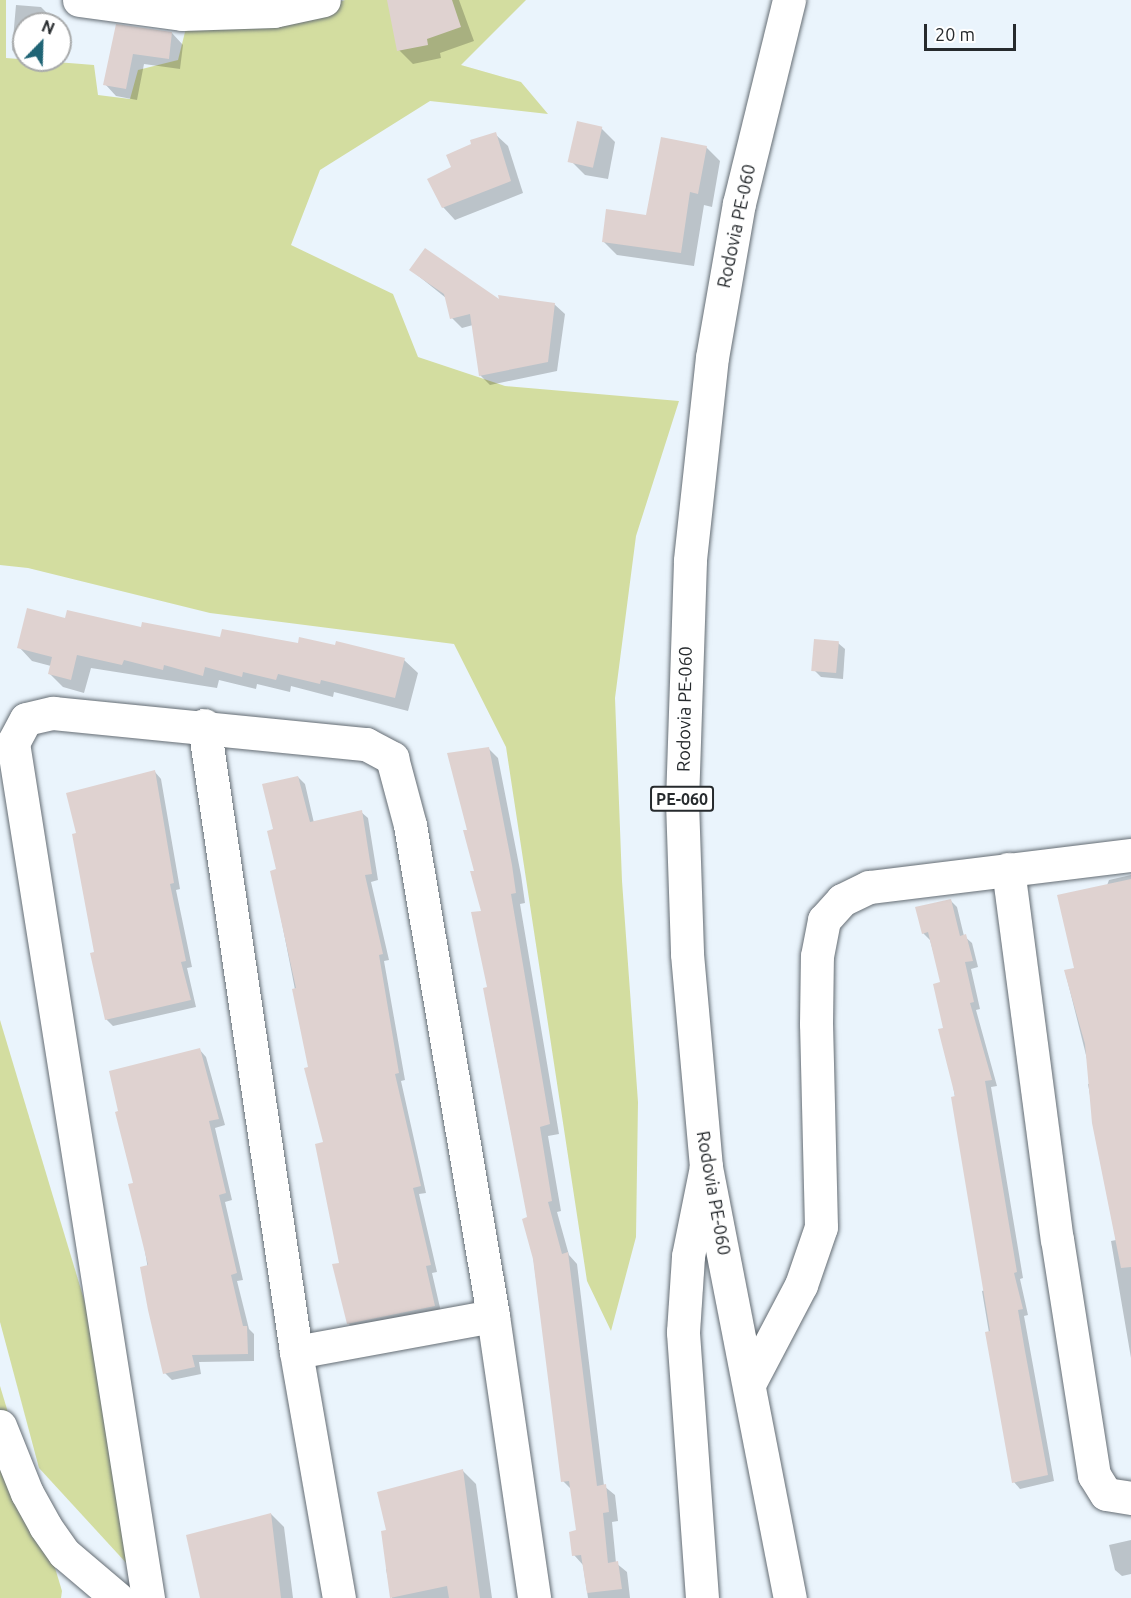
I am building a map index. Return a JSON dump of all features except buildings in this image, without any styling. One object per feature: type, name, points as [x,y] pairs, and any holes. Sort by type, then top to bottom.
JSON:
[{"type":"street","points":[[78,0],[182,14],[274,11],[324,0]]},
{"type":"street","name":"Rodovia PE-060","points":[[789,0],[739,203],[724,285],[690,561],[682,801],[687,954],[706,1167],[750,1382],[790,1598]]},
{"type":"street","points":[[148,1598],[13,743],[27,718],[53,713],[204,725],[366,744],[383,750],[396,764],[410,825],[493,1316],[534,1598]]},
{"type":"street","points":[[204,725],[296,1352],[339,1598]]},
{"type":"street","points":[[750,1382],[801,1286],[821,1227],[816,1024],[817,956],[824,920],[842,900],[869,887],[1131,855]]},
{"type":"street","points":[[1008,869],[1057,1239],[1094,1475],[1106,1494],[1131,1498]]},
{"type":"street","points":[[702,1598],[683,1332],[688,1256],[706,1167]]},
{"type":"street","points":[[296,1352],[493,1316]]},
{"type":"street","points":[[0,1425],[27,1493],[45,1526],[64,1553],[117,1598]]},
{"type":"green space","points":[[0,0],[6,0],[6,58],[12,58],[12,72],[72,72],[72,63],[94,65],[98,95],[130,99],[138,70],[178,60],[187,24],[277,23],[345,0],[526,0],[461,65],[521,82],[548,114],[430,101],[320,170],[291,245],[393,294],[418,357],[505,386],[679,401],[636,536],[615,698],[622,881],[638,1102],[636,1237],[611,1331],[587,1281],[506,747],[454,644],[210,613],[28,568],[0,565]]},
{"type":"green space","points":[[0,1020],[116,1406],[140,1578],[39,1468],[0,1322]]},
{"type":"green space","points":[[0,1386],[62,1591],[61,1598],[0,1598]]}]
